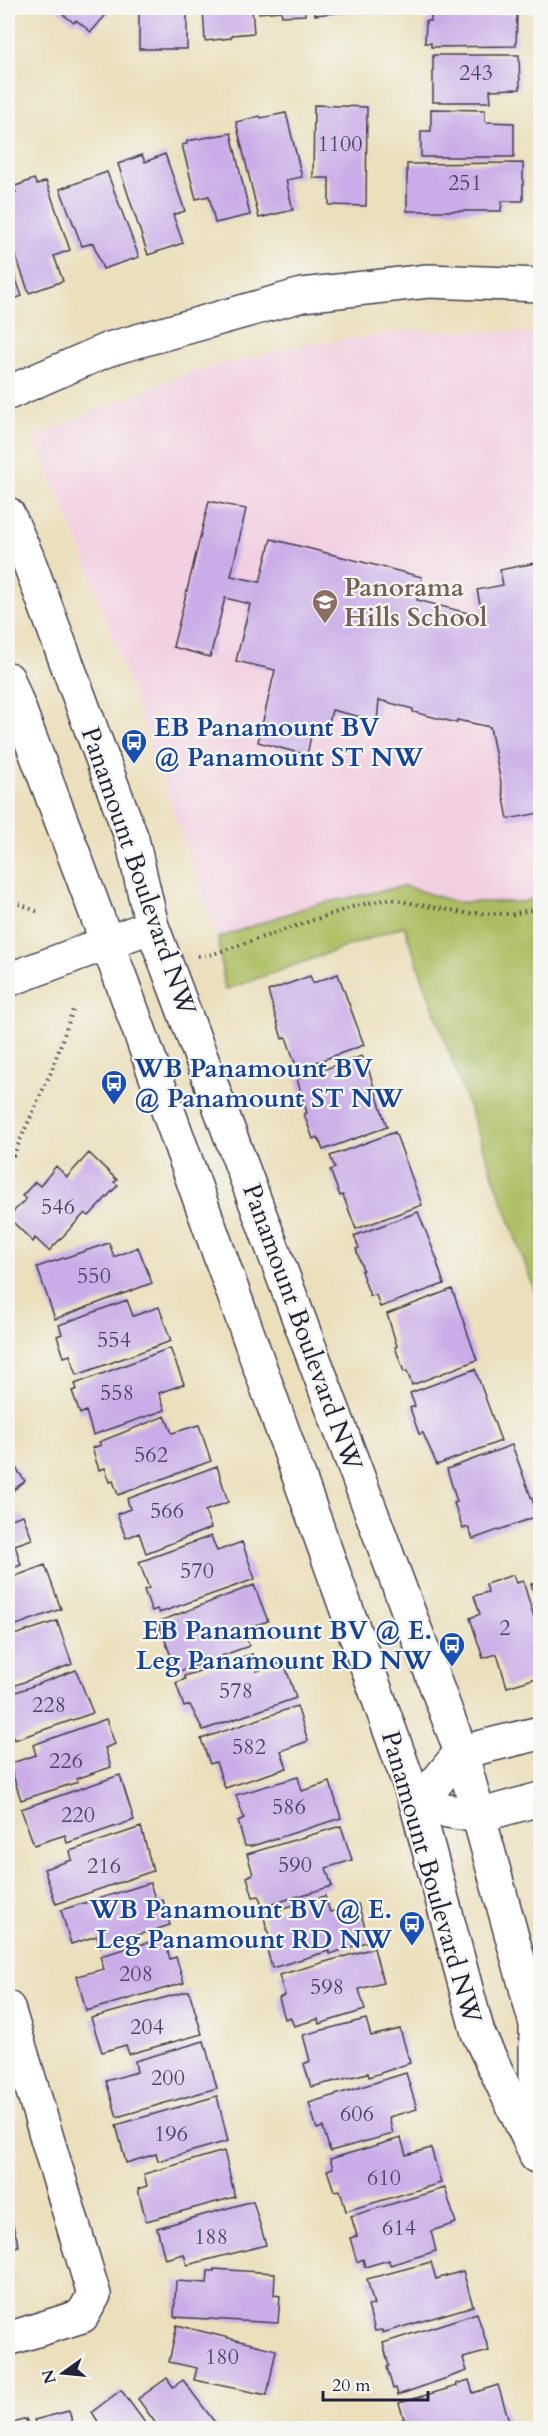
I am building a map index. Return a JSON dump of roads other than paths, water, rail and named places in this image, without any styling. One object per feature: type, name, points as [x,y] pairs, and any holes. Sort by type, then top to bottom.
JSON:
[{"type":"street","points":[[8,393],[109,349],[302,295],[429,281],[540,285]]},
{"type":"street","name":"Panamount Boulevard NW","points":[[8,514],[28,559],[132,839],[153,926],[461,1752],[536,2024],[538,2164]]},
{"type":"street","name":"Panamount Boulevard NW","points":[[8,679],[107,943],[417,1806],[478,2033],[538,2164]]},
{"type":"street","points":[[8,980],[153,926]]},
{"type":"street","points":[[540,1733],[461,1752],[417,1806],[478,1816],[540,1799]]},
{"type":"street","points":[[8,2008],[94,2295],[82,2316],[8,2339]]},
{"type":"place","name":"Panorama Hills School","points":[[325,625]]},
{"type":"place","name":"EB Panamount BV @ Panamount ST NW","points":[[134,765]]},
{"type":"place","name":"WB Panamount BV @ Panamount ST NW","points":[[114,1106]]},
{"type":"place","name":"EB Panamount BV @ E. Leg Panamount RD NW","points":[[452,1668]]},
{"type":"place","name":"WB Panamount BV @ E. Leg Panamount RD NW","points":[[412,1947]]}]
